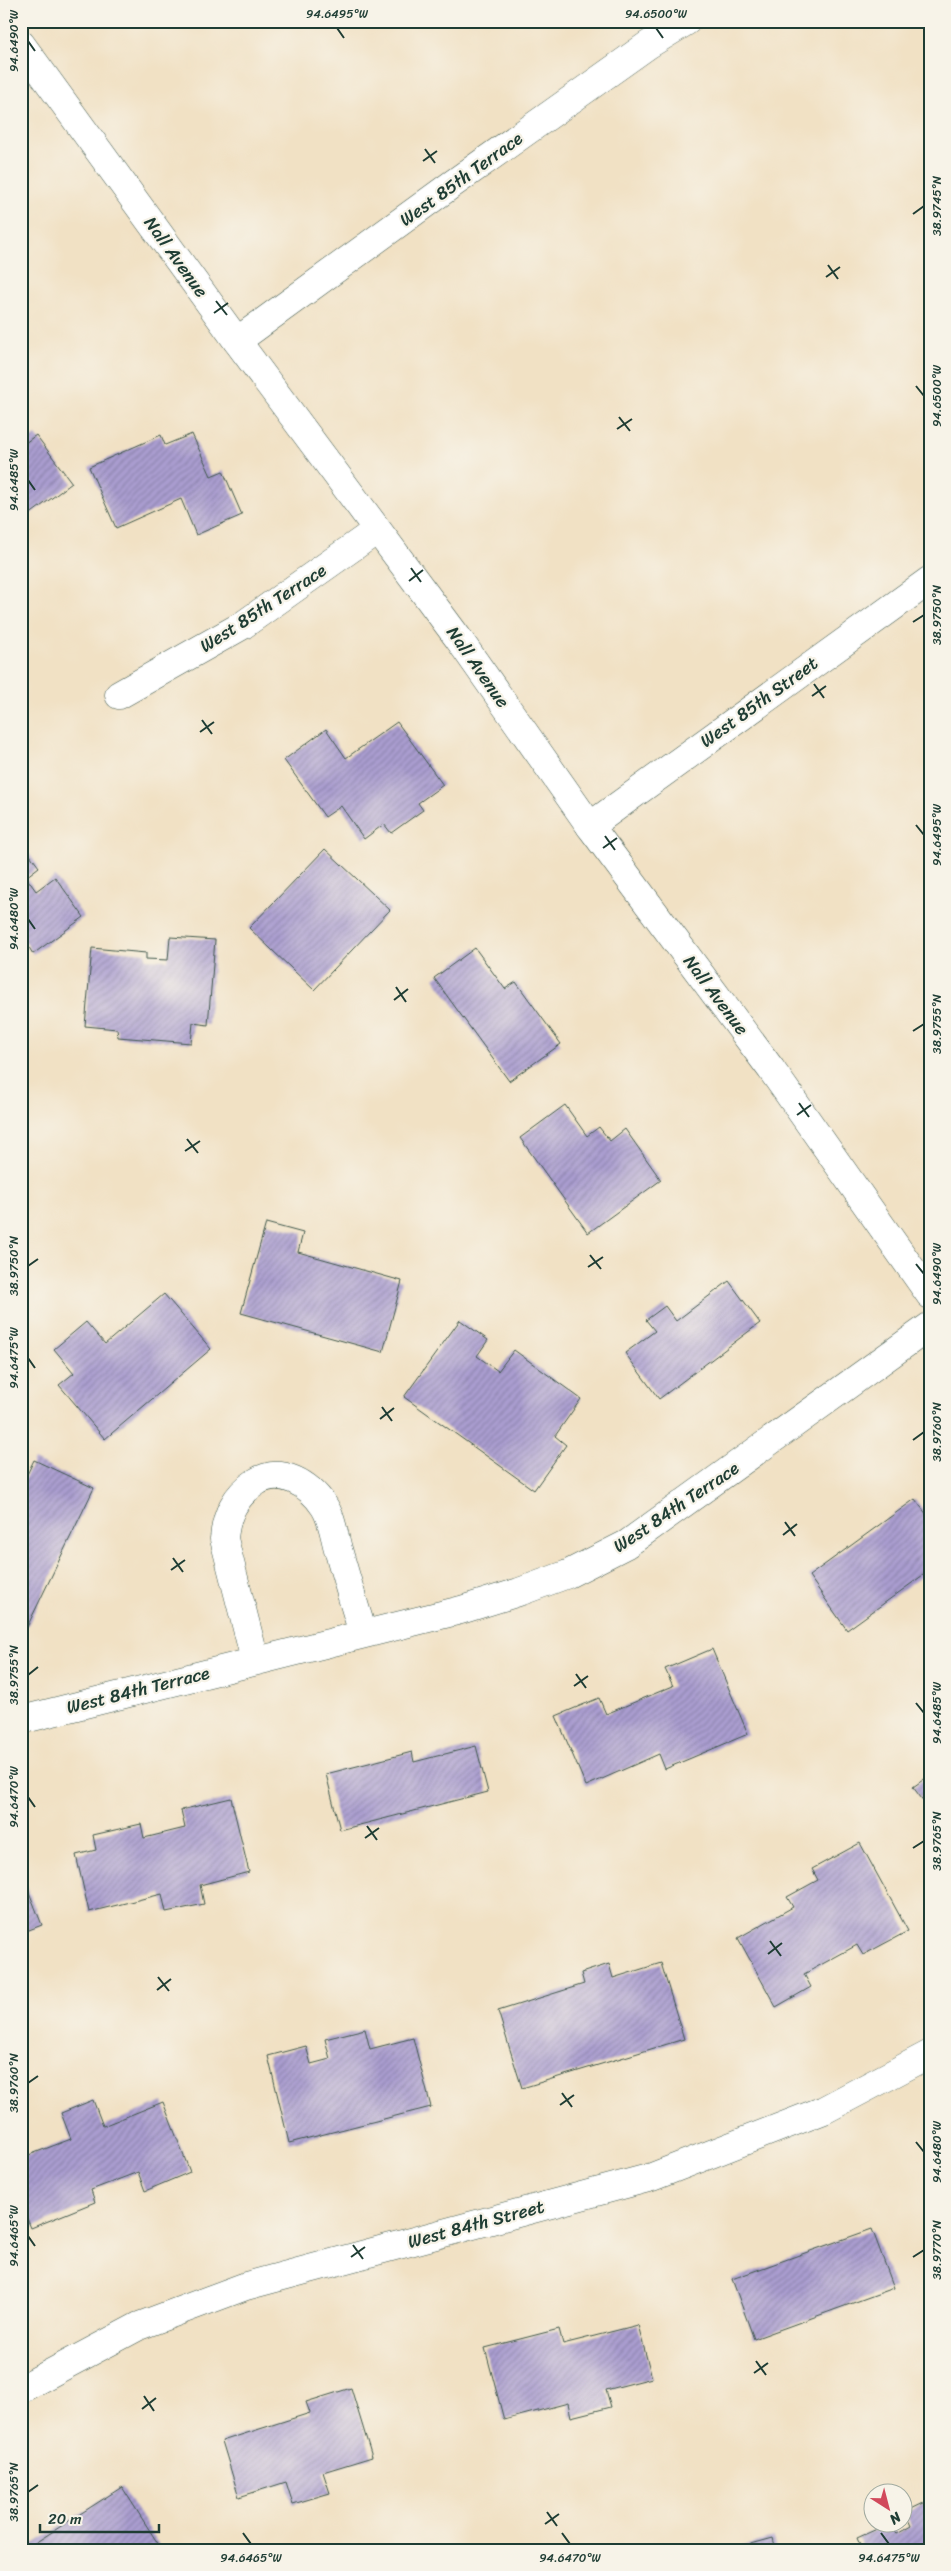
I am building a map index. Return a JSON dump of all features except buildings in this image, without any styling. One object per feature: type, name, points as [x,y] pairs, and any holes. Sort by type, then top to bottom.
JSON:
[{"type":"street","name":"West 85th Terrace","points":[[237,341],[648,45],[687,21]]},
{"type":"street","name":"Nall Avenue","points":[[21,44],[237,341],[458,638],[590,826],[771,1069],[930,1295]]},
{"type":"street","name":"West 85th Terrace","points":[[119,695],[243,625],[377,530]]},
{"type":"street","name":"West 85th Street","points":[[590,826],[930,580]]},
{"type":"street","name":"West 84th Terrace","points":[[21,1720],[362,1633],[461,1610],[568,1574],[627,1544],[930,1326]]},
{"type":"street","points":[[254,1660],[224,1539],[225,1520],[233,1506],[249,1487],[262,1478],[288,1476],[306,1488],[324,1506],[362,1633]]},
{"type":"street","name":"West 84th Street","points":[[21,2389],[139,2326],[246,2286],[652,2177],[824,2110],[930,2054]]}]
